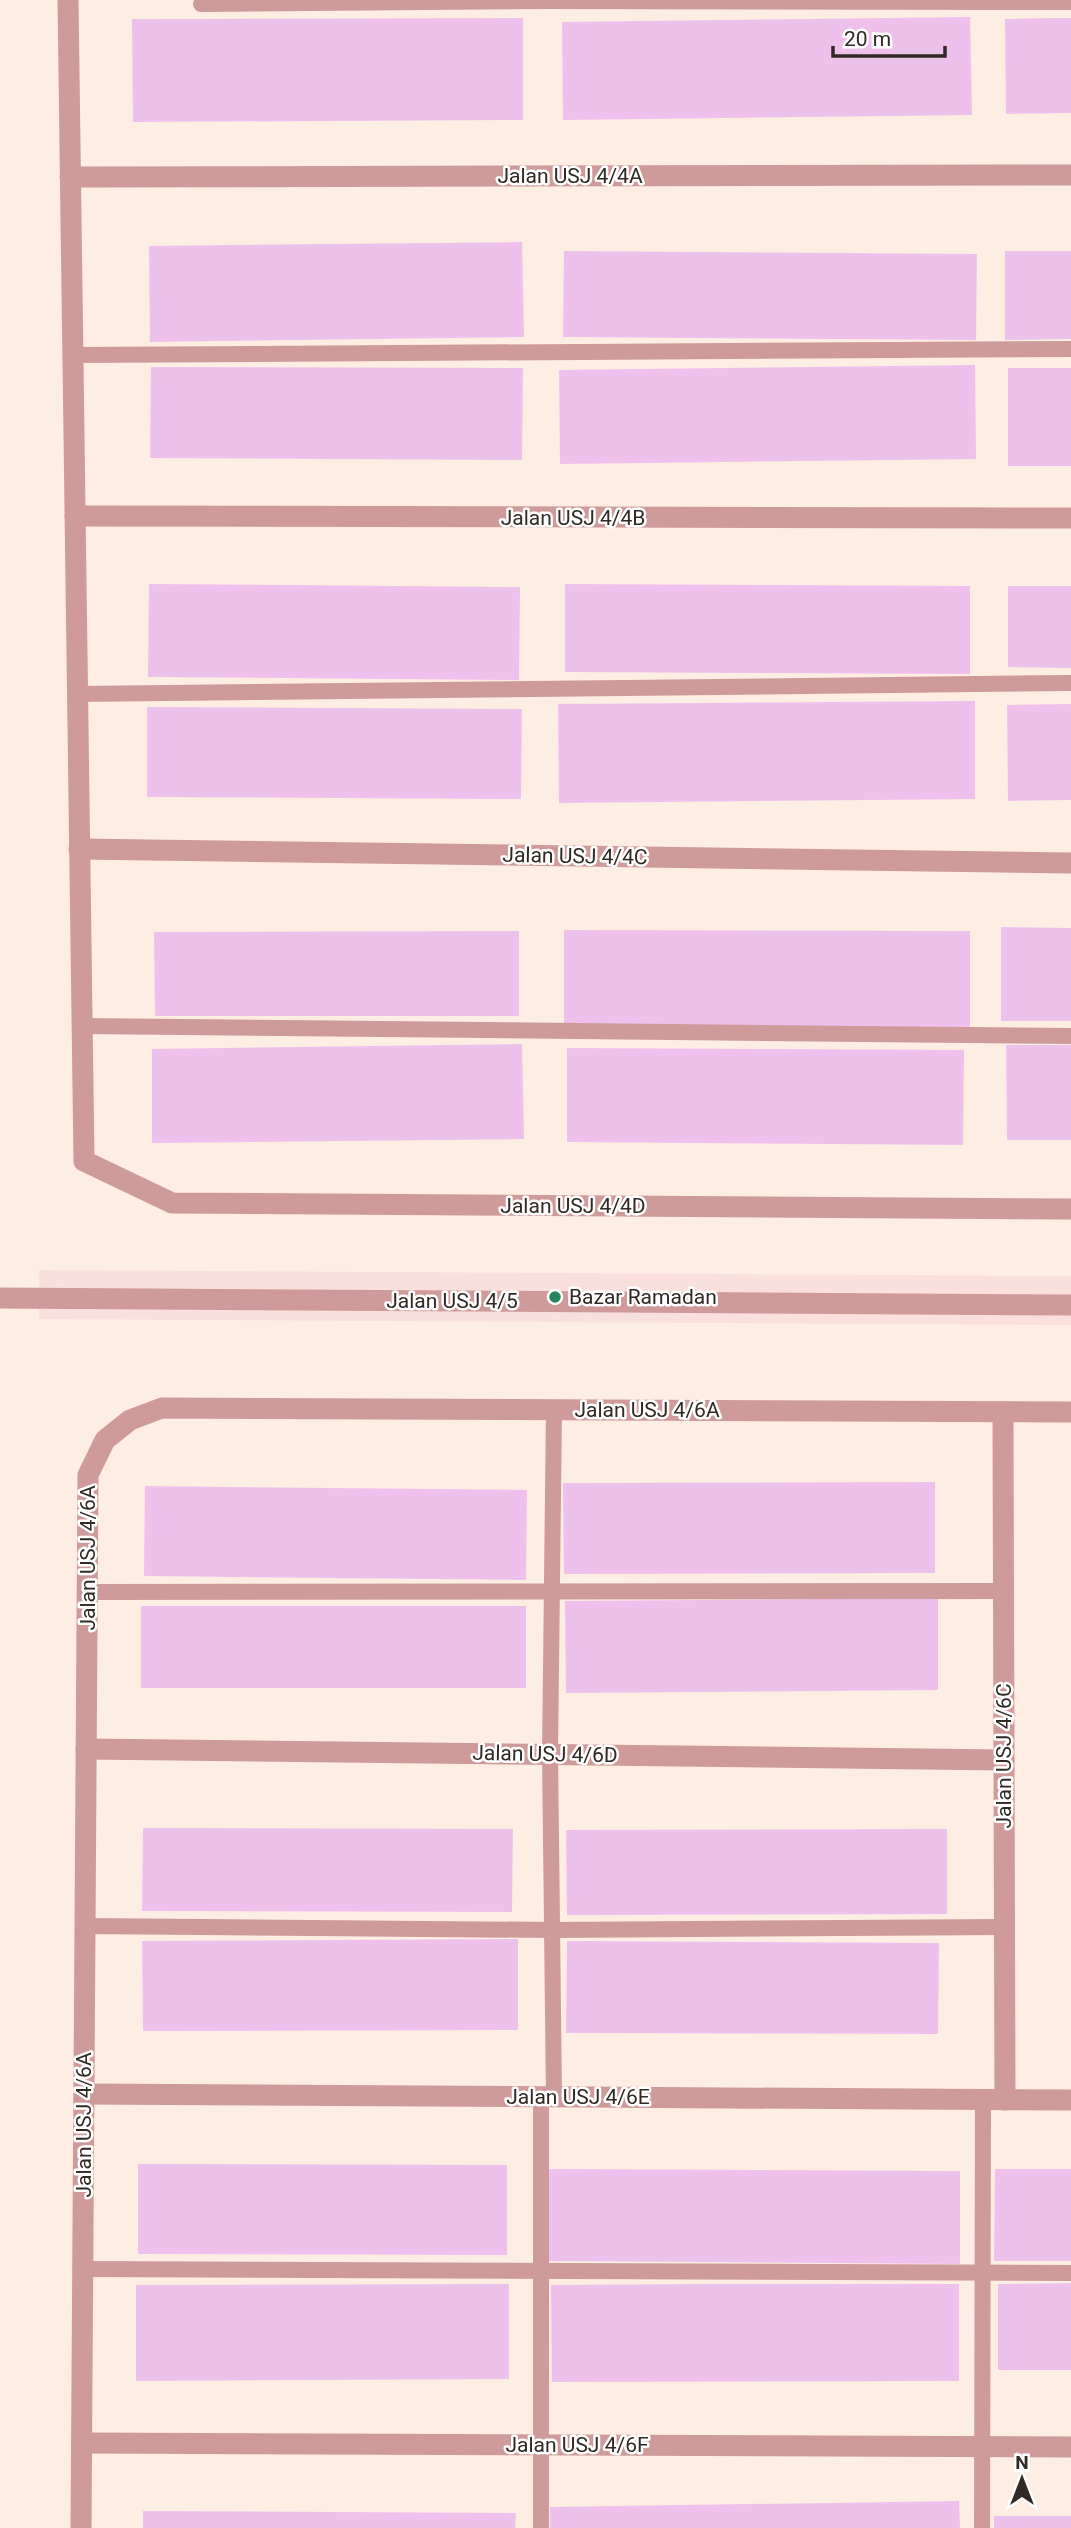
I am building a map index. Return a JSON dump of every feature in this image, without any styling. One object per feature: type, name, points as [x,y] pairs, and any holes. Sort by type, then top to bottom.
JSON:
[{"type":"street","points":[[68,0],[81,1026]]},
{"type":"street","name":"Jalan USJ 4/4A","points":[[70,177],[1071,175]]},
{"type":"street","name":"Jalan USJ 4/4B","points":[[75,516],[1071,518]]},
{"type":"street","name":"Jalan USJ 4/4C","points":[[79,849],[1071,863]]},
{"type":"street","name":"Jalan USJ 4/4D","points":[[81,1026],[84,1161],[172,1203],[1071,1209]]},
{"type":"street","name":"Jalan USJ 4/5","points":[[0,1298],[1071,1306]]},
{"type":"street","name":"Jalan USJ 4/6A","points":[[81,2528],[88,1475],[105,1440],[130,1420],[162,1409],[1071,1412]]},
{"type":"street","name":"Jalan USJ 4/6C","points":[[1003,1412],[1005,2100]]},
{"type":"street","name":"Jalan USJ 4/6D","points":[[86,1749],[1004,1760]]},
{"type":"street","name":"Jalan USJ 4/6E","points":[[85,2094],[1071,2100]]},
{"type":"street","name":"Jalan USJ 4/6F","points":[[82,2443],[1071,2446]]},
{"type":"lane","points":[[201,4],[547,1],[1071,2]]},
{"type":"lane","points":[[72,355],[1071,348]]},
{"type":"lane","points":[[77,694],[1071,683]]},
{"type":"lane","points":[[81,1026],[1071,1035]]},
{"type":"lane","points":[[541,2528],[541,2272],[552,1930],[550,1754],[554,1410]]},
{"type":"lane","points":[[88,1592],[1003,1591]]},
{"type":"lane","points":[[85,1926],[552,1930],[1004,1927]]},
{"type":"lane","points":[[982,2528],[983,2100]]},
{"type":"lane","points":[[83,2269],[1071,2273]]},
{"type":"shaded area","name":"Bazar Ramadan","points":[[39,1270],[1071,1276],[1071,1325],[39,1319]]},
{"type":"building","points":[[970,17],[972,115],[563,120],[562,22]]},
{"type":"building","points":[[523,18],[523,120],[133,122],[132,19]]},
{"type":"building","points":[[1071,18],[1071,113],[1006,114],[1005,19]]},
{"type":"building","points":[[522,242],[524,337],[150,342],[149,246]]},
{"type":"building","points":[[564,251],[977,254],[976,340],[563,337]]},
{"type":"building","points":[[1005,251],[1071,251],[1071,339],[1005,340]]},
{"type":"building","points":[[975,365],[976,459],[560,464],[559,370]]},
{"type":"building","points":[[151,367],[523,368],[522,460],[150,458]]},
{"type":"building","points":[[1008,368],[1071,368],[1071,466],[1008,466]]},
{"type":"building","points":[[149,584],[520,587],[519,680],[148,677]]},
{"type":"building","points":[[565,584],[970,586],[970,674],[565,672]]},
{"type":"building","points":[[1008,586],[1071,586],[1071,668],[1008,667]]},
{"type":"building","points":[[975,701],[975,799],[559,803],[558,704]]},
{"type":"building","points":[[1071,704],[1071,800],[1008,801],[1007,705]]},
{"type":"building","points":[[147,707],[522,709],[521,799],[147,797]]},
{"type":"building","points":[[1001,927],[1071,928],[1071,1021],[1001,1021]]},
{"type":"building","points":[[564,930],[970,931],[970,1027],[564,1026]]},
{"type":"building","points":[[519,931],[519,1016],[155,1016],[154,932]]},
{"type":"building","points":[[522,1044],[524,1139],[152,1143],[152,1049]]},
{"type":"building","points":[[1006,1045],[1071,1045],[1071,1140],[1007,1140]]},
{"type":"building","points":[[567,1048],[964,1050],[963,1145],[567,1142]]},
{"type":"building","points":[[935,1482],[935,1573],[564,1574],[563,1483]]},
{"type":"building","points":[[145,1486],[527,1490],[526,1580],[144,1576]]},
{"type":"building","points":[[938,1598],[938,1690],[566,1693],[565,1601]]},
{"type":"building","points":[[141,1606],[526,1606],[526,1688],[141,1688]]},
{"type":"building","points":[[143,1828],[513,1829],[512,1912],[142,1911]]},
{"type":"building","points":[[947,1829],[947,1914],[567,1915],[566,1830]]},
{"type":"building","points":[[518,1939],[518,2030],[143,2031],[142,1941]]},
{"type":"building","points":[[567,1941],[939,1943],[938,2034],[566,2033]]},
{"type":"building","points":[[138,2164],[507,2165],[507,2255],[138,2254]]},
{"type":"building","points":[[547,2169],[960,2171],[960,2264],[546,2261]]},
{"type":"building","points":[[995,2169],[1071,2169],[1071,2261],[994,2261]]},
{"type":"building","points":[[1071,2283],[1071,2370],[998,2370],[998,2284]]},
{"type":"building","points":[[509,2284],[509,2379],[136,2381],[136,2285]]},
{"type":"building","points":[[959,2284],[959,2381],[552,2382],[551,2285]]},
{"type":"building","points":[[959,2501],[960,2528],[550,2528],[550,2507]]},
{"type":"building","points":[[143,2511],[516,2513],[515,2528],[143,2528]]},
{"type":"building","points":[[994,2516],[1071,2516],[1071,2528],[994,2528]]},
{"type":"place","name":"Bazar Ramadan","points":[[555,1297]]}]
